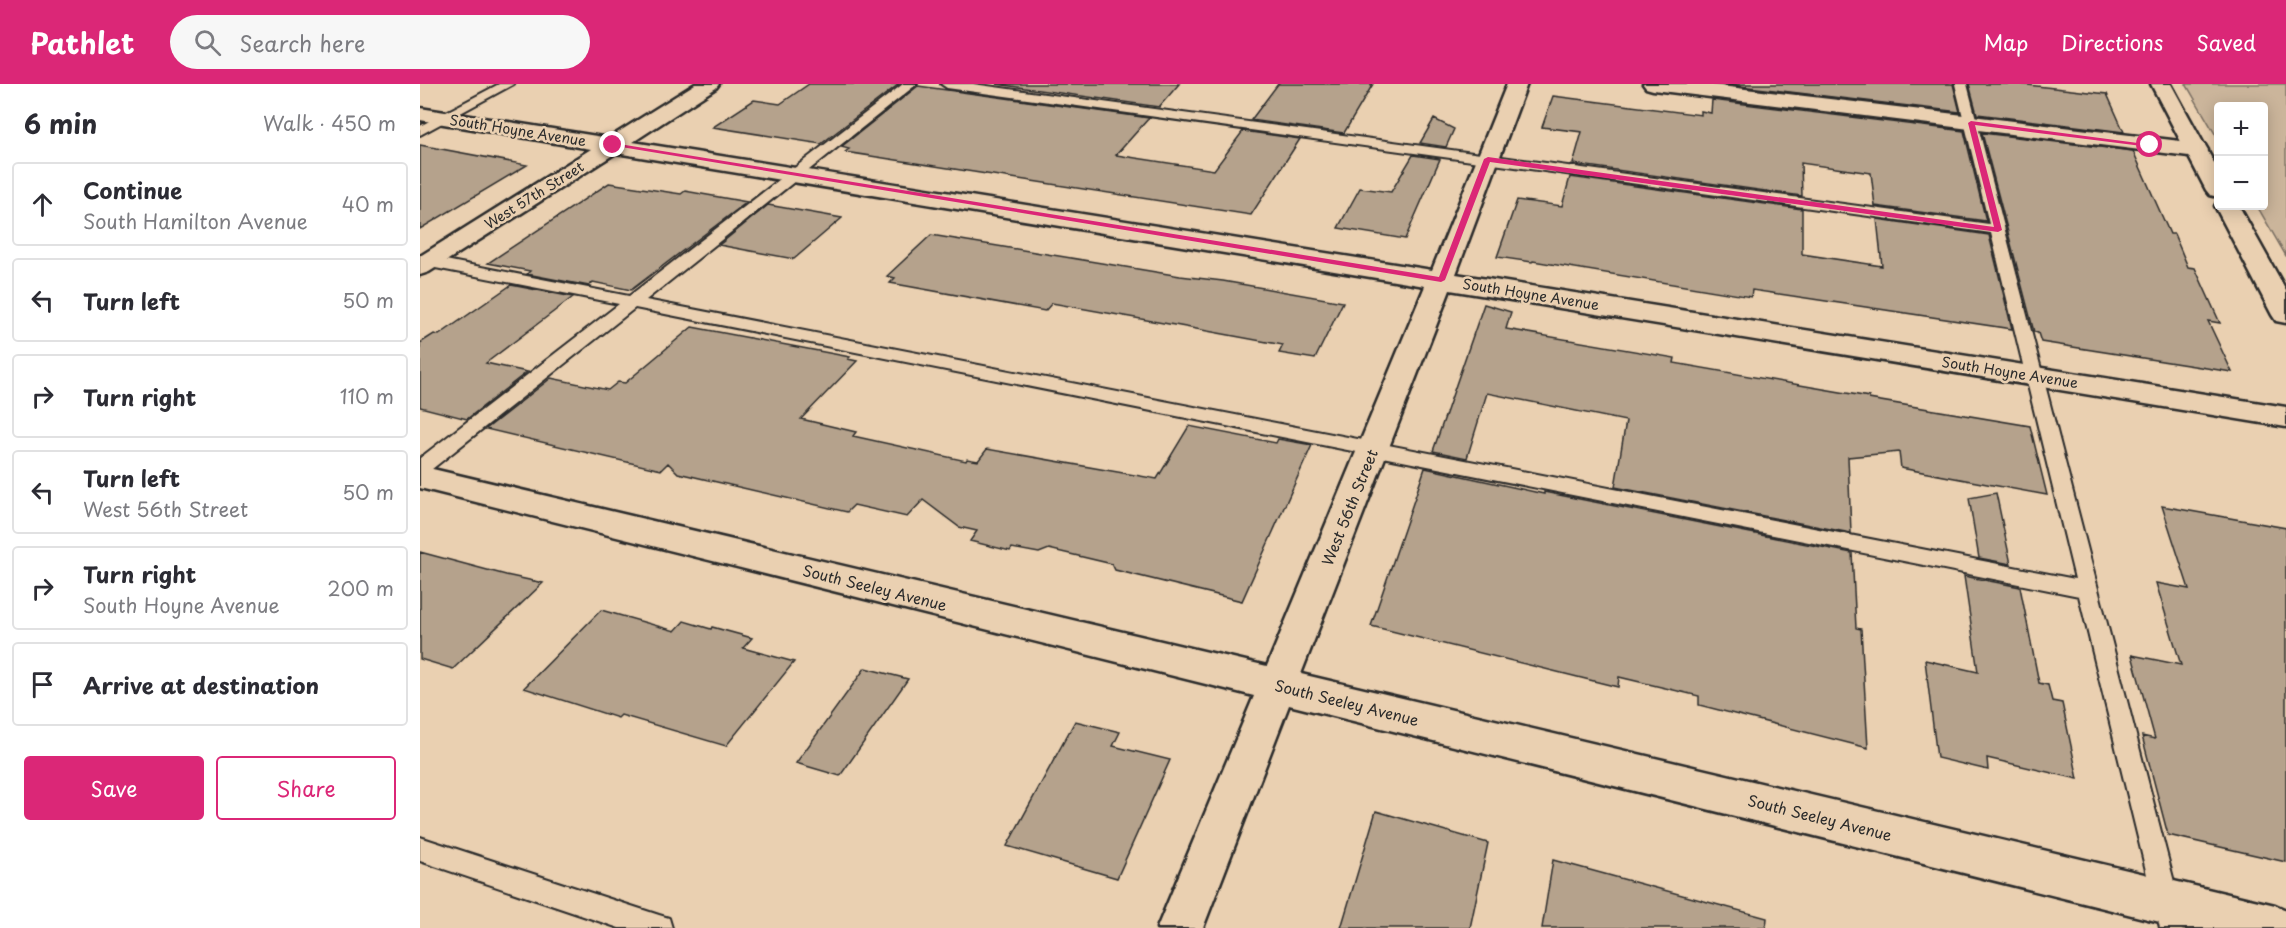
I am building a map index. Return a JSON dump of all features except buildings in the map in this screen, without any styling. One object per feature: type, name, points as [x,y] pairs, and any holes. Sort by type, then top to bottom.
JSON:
[{"type":"street","name":"West 57th Street","points":[[423,263],[709,84]]},
{"type":"street","name":"West 56th Street","points":[[1180,928],[1441,280],[1517,84]]},
{"type":"street","points":[[1653,84],[2197,150]]},
{"type":"street","points":[[2161,84],[2214,182]]},
{"type":"street","name":"South Hoyne Avenue","points":[[432,116],[2286,417]]},
{"type":"street","points":[[2229,210],[2286,315]]},
{"type":"street","name":"South Seeley Avenue","points":[[420,477],[1276,685],[2169,915],[2275,928]]},
{"type":"lane","points":[[420,131],[432,116],[508,84]]},
{"type":"lane","points":[[420,468],[911,84]]},
{"type":"lane","points":[[947,84],[1998,230]]},
{"type":"lane","points":[[1961,84],[2169,915]]},
{"type":"lane","points":[[423,263],[632,302],[2088,590]]},
{"type":"lane","points":[[420,849],[659,928]]},
{"type":"shaded area","points":[[2186,84],[2286,84],[2286,256],[2259,210],[2268,210],[2268,102],[2214,102],[2214,132]]},
{"type":"route","points":[[613,145],[1441,280],[1488,159],[1998,230],[1971,123],[2150,145]]}]
